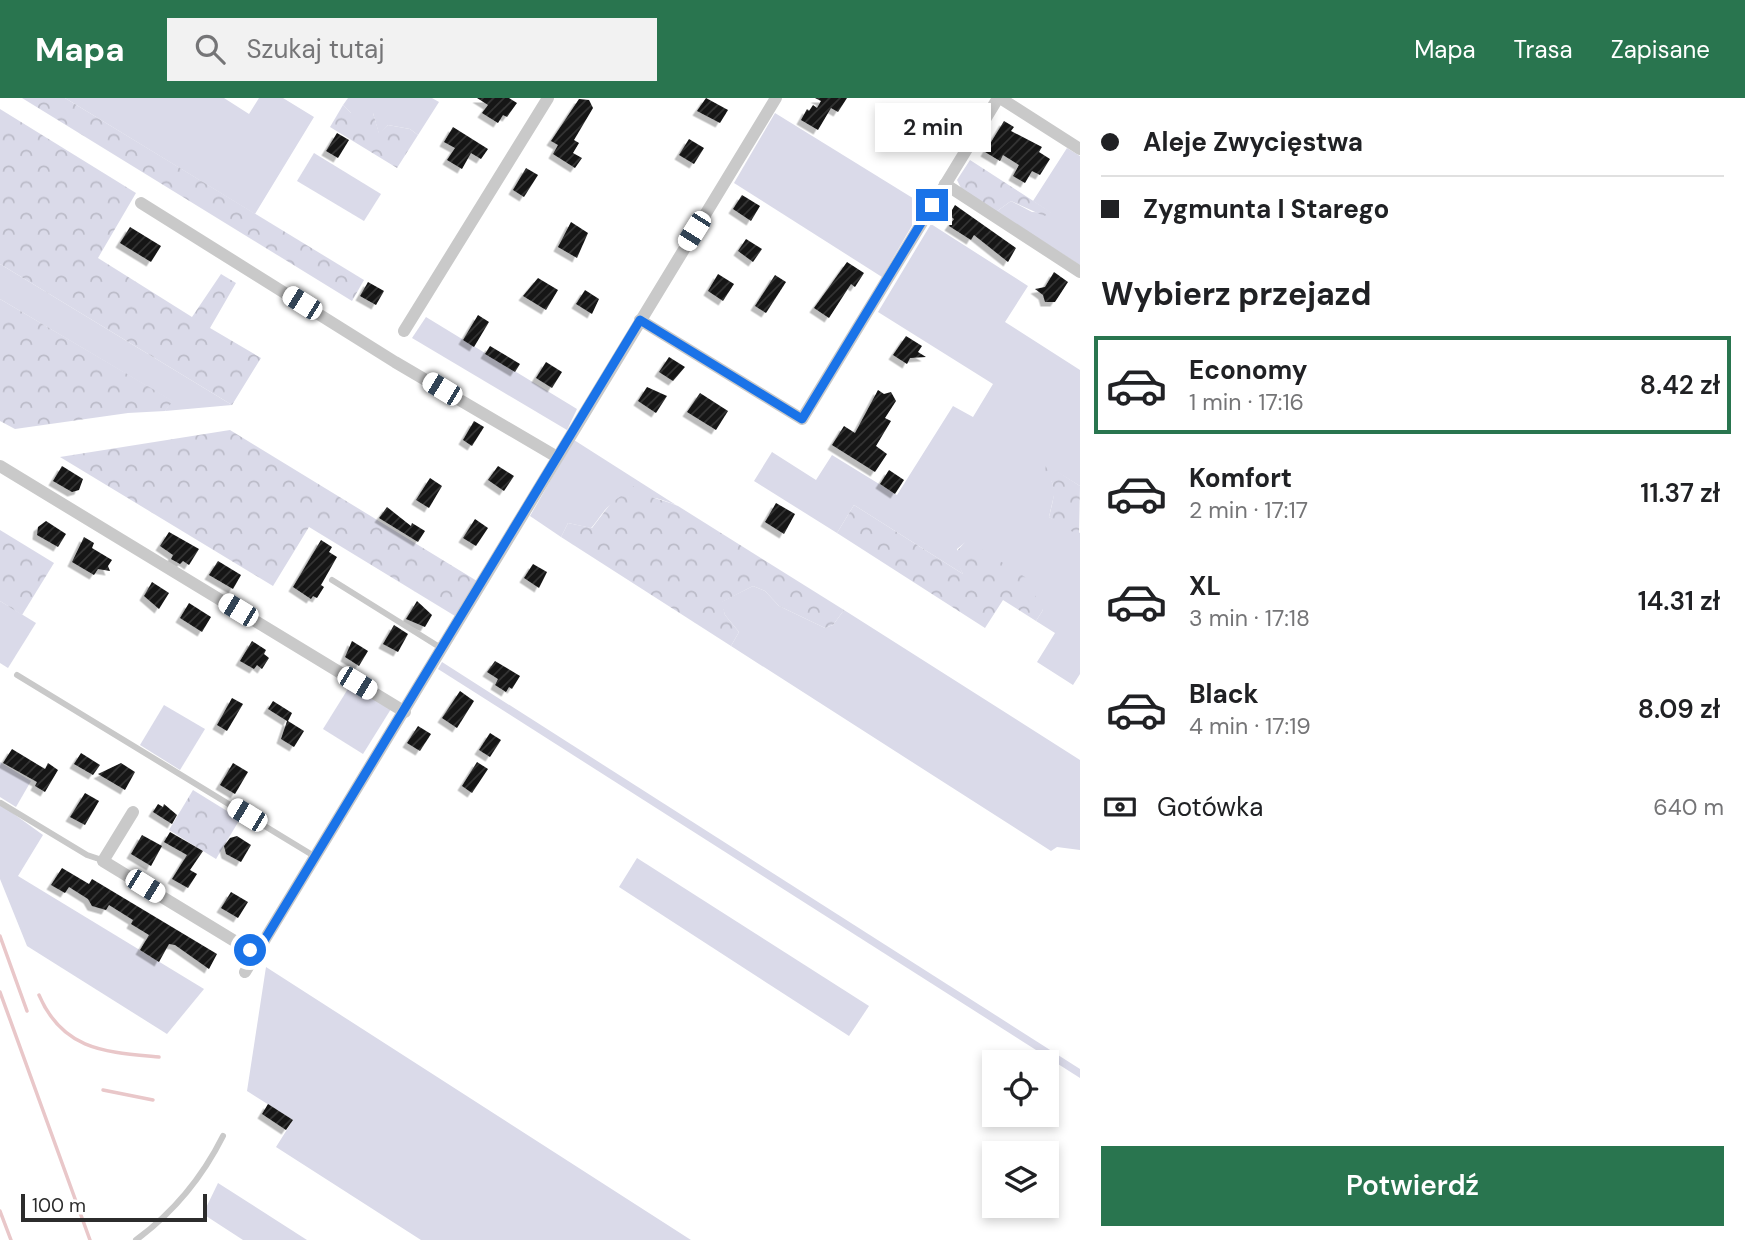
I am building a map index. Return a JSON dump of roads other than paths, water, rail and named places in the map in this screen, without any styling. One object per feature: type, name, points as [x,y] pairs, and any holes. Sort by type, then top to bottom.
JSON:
[{"type":"street","points":[[404,331],[548,98]]},
{"type":"street","points":[[246,972],[776,98]]},
{"type":"street","points":[[640,320],[802,419],[999,98],[1080,149]]},
{"type":"street","points":[[945,184],[1080,272]]},
{"type":"street","points":[[141,204],[395,362],[558,457]]},
{"type":"street","points":[[0,466],[405,712]]},
{"type":"street","points":[[133,812],[103,860],[256,954]]},
{"type":"lane","points":[[332,580],[443,649]]},
{"type":"lane","points":[[18,675],[316,858]]},
{"type":"lane","points":[[1,803],[87,855],[103,860]]},
{"type":"lane","points":[[136,1240],[189,1191],[206,1169],[223,1136]]},
{"type":"waterway","points":[[0,936],[27,1011]]},
{"type":"waterway","points":[[0,992],[90,1240]]},
{"type":"waterway","points":[[39,995],[60,1028],[74,1038],[104,1050],[159,1057]]},
{"type":"waterway","points":[[103,1090],[153,1100]]},
{"type":"waterway","points":[[0,1211],[11,1240]]}]
